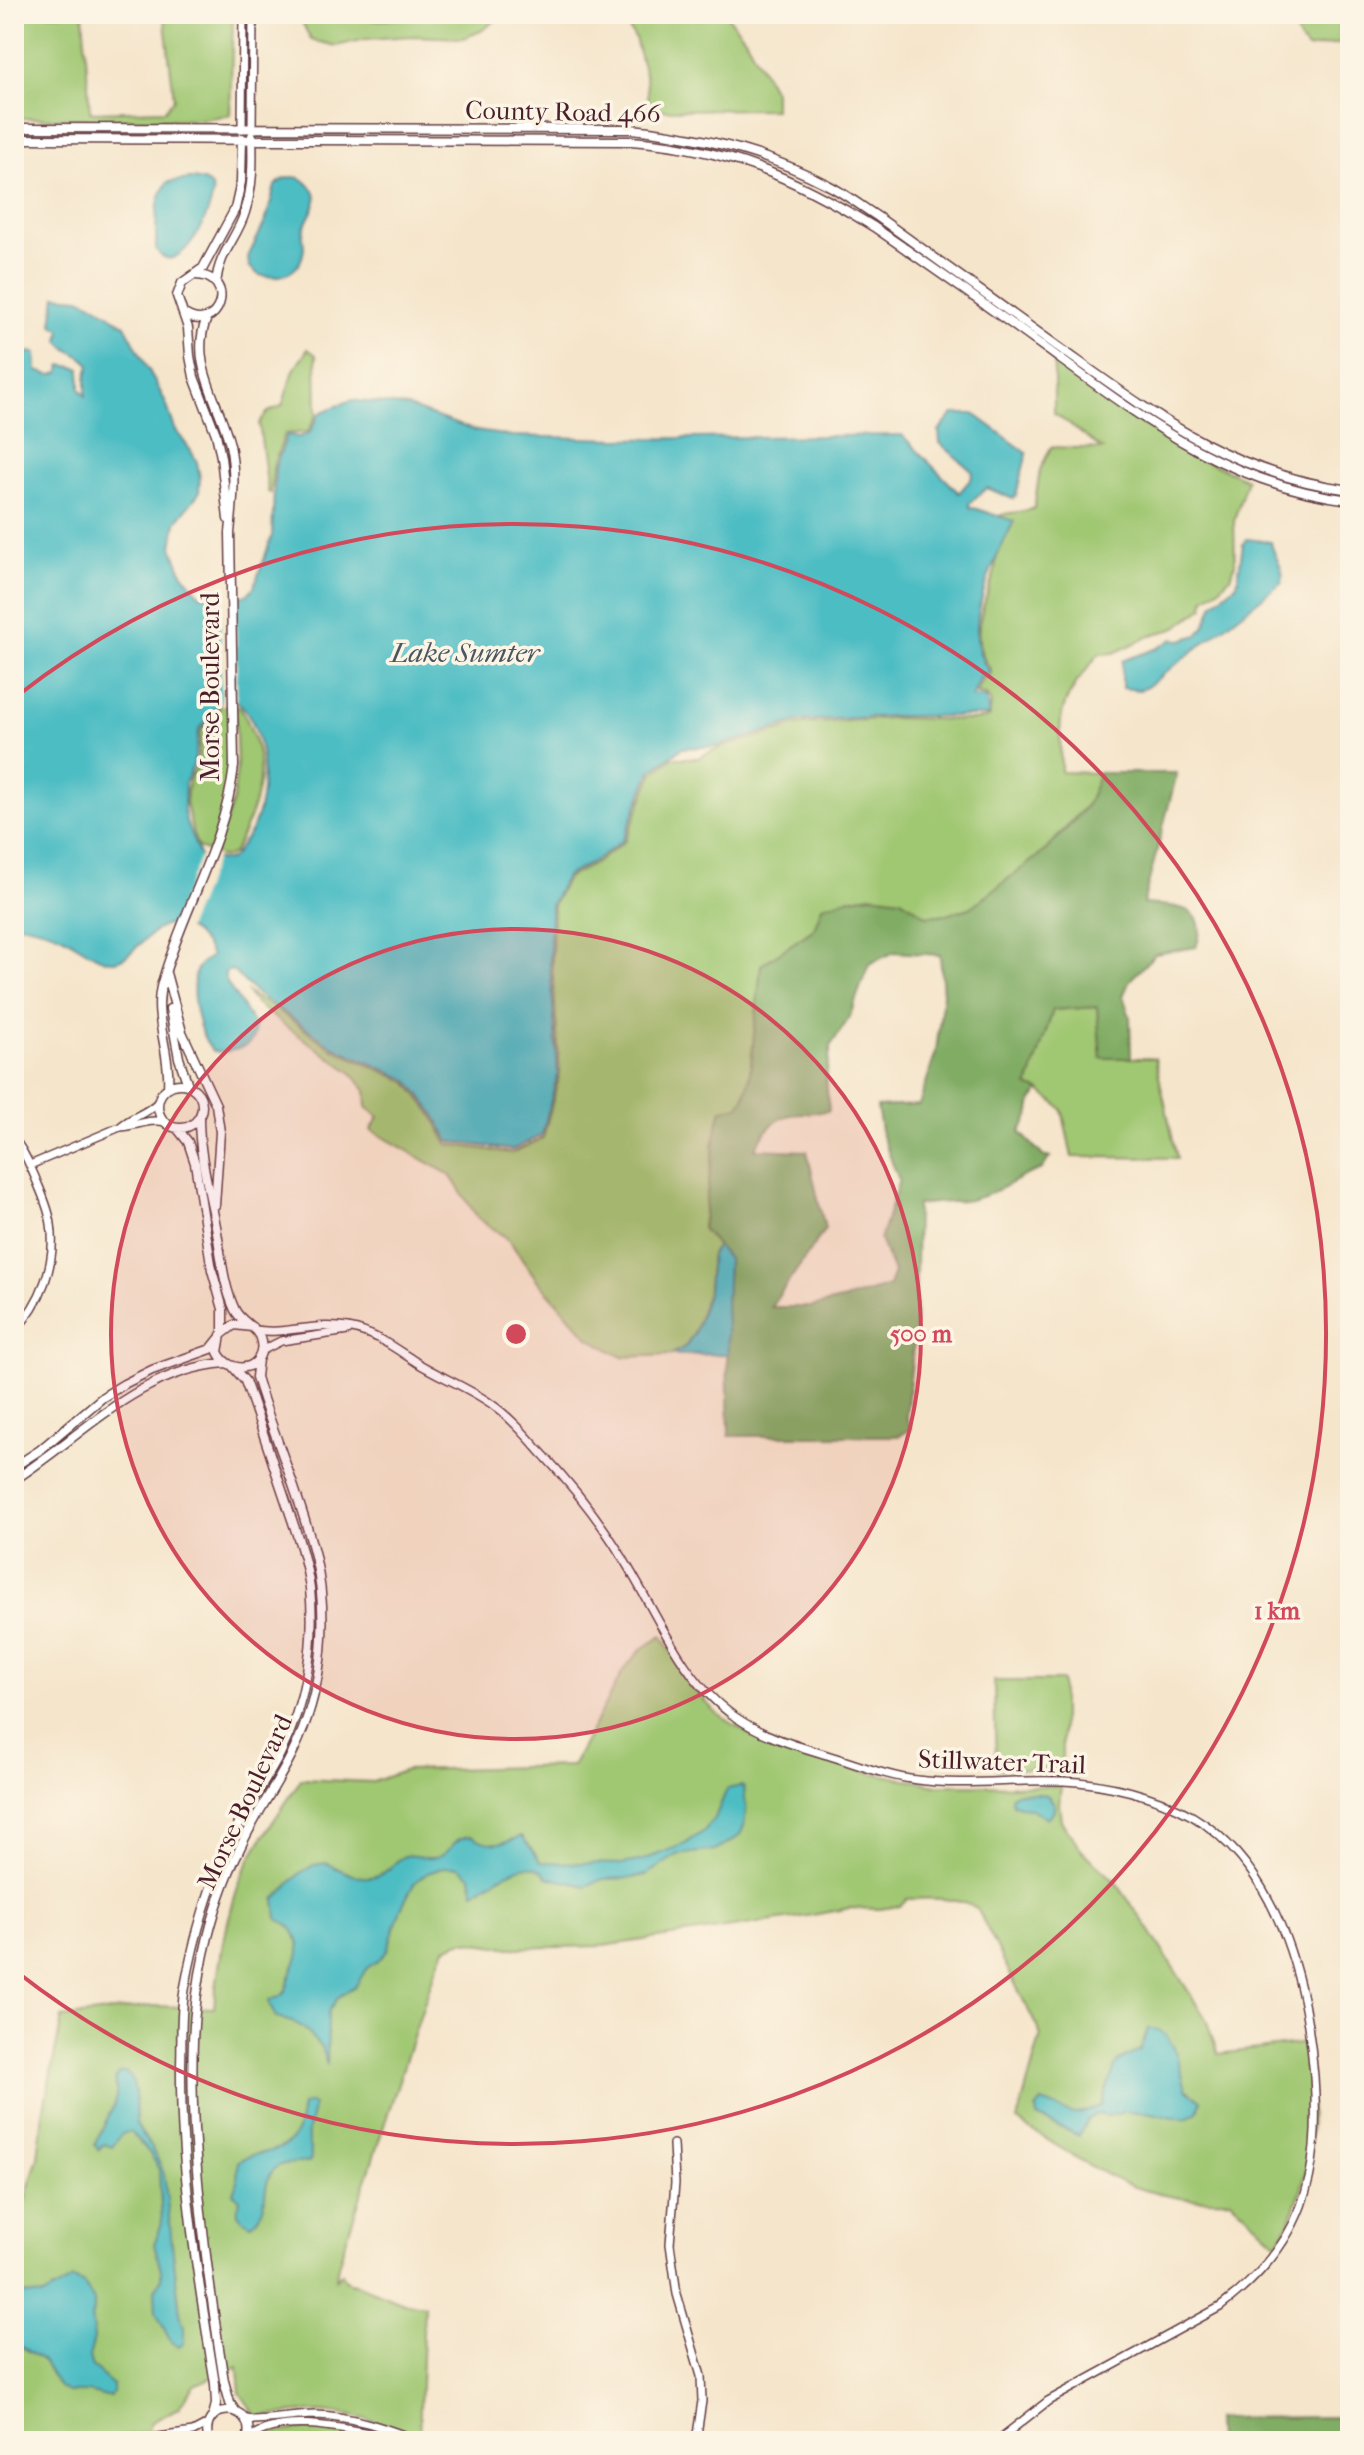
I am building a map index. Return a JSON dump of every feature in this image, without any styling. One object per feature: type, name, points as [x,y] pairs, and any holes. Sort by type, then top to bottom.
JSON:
[{"type":"main road","name":"County Road 466","points":[[16,128],[632,129],[735,147],[804,173],[842,193],[1170,425],[1226,455],[1274,473],[1350,490]]},
{"type":"main road","points":[[247,129],[252,140],[253,168],[244,215],[219,264],[216,283],[221,295],[220,302],[216,311],[207,318],[194,319],[183,313],[177,296],[182,283],[203,268],[235,209],[241,182],[241,140],[247,129]]},
{"type":"main road","name":"County Road 466","points":[[16,139],[631,141],[694,149],[758,167],[824,196],[874,227],[1167,434],[1222,463],[1272,483],[1350,500]]},
{"type":"main road","points":[[191,276],[204,275],[216,283]]},
{"type":"main road","name":"Morse Boulevard","points":[[183,313],[194,377],[216,434],[221,457],[230,533]]},
{"type":"main road","name":"Morse Boulevard","points":[[168,1087],[160,1010],[161,985],[218,838],[230,800],[234,766],[230,533],[234,471],[222,420],[205,376],[201,338],[207,318]]},
{"type":"main road","name":"Morse Boulevard","points":[[166,973],[179,1058],[189,1085]]},
{"type":"main road","name":"Morse Boulevard","points":[[169,990],[182,1032],[216,1105],[220,1132],[214,1218]]},
{"type":"main road","points":[[177,1128],[186,1128],[199,1118],[203,1110],[199,1093],[189,1085],[168,1087],[161,1094],[158,1111],[188,1142],[195,1163],[212,1270],[223,1309],[218,1352],[229,1365]]},
{"type":"main road","name":"Morse Boulevard","points":[[199,1118],[199,1142],[231,1301],[241,1320],[254,1329]]},
{"type":"main road","points":[[14,1467],[124,1384],[152,1370],[211,1349],[221,1335],[234,1325],[254,1329],[262,1344],[260,1355],[247,1367],[194,1367],[152,1382],[123,1399],[49,1457],[14,1480]]},
{"type":"main road","name":"Morse Boulevard","points":[[248,2440],[248,2423],[230,2403],[224,2381],[203,2243],[192,2079],[194,2009],[204,1953],[220,1896],[241,1845],[298,1742],[314,1701],[321,1654],[322,1605],[315,1556],[256,1377],[260,1355]]},
{"type":"main road","name":"Morse Boulevard","points":[[209,2441],[206,2430],[216,2404],[215,2384],[194,2255],[185,2175],[181,2097],[184,1991],[194,1940],[229,1842],[280,1754],[297,1713],[307,1675],[311,1634],[310,1589],[302,1551],[248,1389],[241,1374],[229,1365]]},
{"type":"main road","points":[[210,2420],[224,2410],[240,2414]]},
{"type":"street","points":[[243,14],[247,129]]},
{"type":"street","points":[[247,129],[253,14]]},
{"type":"street","points":[[16,128],[16,139]]},
{"type":"street","points":[[30,1165],[120,1127],[143,1115],[158,1102]]},
{"type":"street","points":[[120,1127],[147,1121],[166,1122]]},
{"type":"street","points":[[14,1139],[21,1147],[43,1195],[51,1223],[52,1248],[44,1286],[31,1311],[14,1331]]},
{"type":"street","name":"Stillwater Trail","points":[[254,1329],[276,1332],[316,1325],[361,1332],[391,1344],[480,1397],[512,1421],[602,1523],[688,1670],[707,1693],[735,1717],[775,1739],[901,1777],[938,1781],[1080,1782],[1135,1793],[1165,1803],[1208,1826],[1239,1856],[1281,1926],[1295,1965],[1307,2016],[1314,2077],[1313,2162],[1304,2200],[1275,2255],[1261,2272],[1220,2307],[1048,2401],[997,2441]]},
{"type":"street","name":"Stillwater Trail","points":[[260,1355],[273,1344],[294,1338],[361,1332]]},
{"type":"street","points":[[673,2144],[675,2183],[670,2244],[677,2294],[701,2376],[702,2401],[696,2441]]},
{"type":"street","points":[[240,2414],[252,2420],[315,2415],[344,2418],[419,2441]]},
{"type":"street","points":[[131,2441],[193,2432],[210,2420]]},
{"type":"street","points":[[248,2440],[256,2432],[269,2428],[315,2425],[419,2441]]},
{"type":"street","points":[[565,2441],[654,2438],[689,2441]]},
{"type":"green space","points":[[14,14],[83,14],[90,112],[165,110],[174,98],[164,14],[233,14],[230,115],[196,120],[15,118]]},
{"type":"green space","points":[[298,14],[383,20],[409,14],[504,14],[481,31],[464,38],[413,36],[366,39],[336,46],[311,40]]},
{"type":"green space","points":[[619,14],[726,14],[745,38],[774,91],[774,109],[649,110],[646,78],[635,38]]},
{"type":"green space","points":[[1295,14],[1350,14],[1350,29],[1340,43],[1307,49],[1296,33]]},
{"type":"green space","points":[[308,349],[316,355],[317,414],[308,432],[285,434],[273,467],[271,493],[268,492],[259,423],[268,412],[282,406],[294,370]]},
{"type":"green space","points":[[1054,362],[1168,440],[1201,459],[1247,479],[1234,520],[1235,564],[1230,577],[1205,598],[1204,607],[1174,629],[1154,634],[1114,653],[1099,654],[1073,687],[1062,717],[1061,772],[1101,774],[1088,803],[1046,850],[970,908],[949,914],[927,916],[902,902],[872,895],[822,906],[814,929],[762,965],[745,1096],[739,1106],[722,1110],[713,1145],[713,1164],[702,1228],[717,1246],[711,1254],[708,1290],[695,1332],[686,1346],[671,1355],[622,1357],[589,1338],[538,1281],[508,1239],[478,1218],[450,1175],[371,1130],[379,1117],[367,1107],[366,1090],[351,1072],[277,1020],[248,993],[331,1048],[407,1082],[432,1114],[448,1144],[512,1153],[543,1138],[560,1073],[552,963],[553,905],[567,878],[596,863],[625,841],[653,773],[672,758],[698,758],[716,749],[801,724],[892,718],[973,720],[990,716],[991,703],[986,695],[976,694],[982,680],[991,674],[980,647],[979,623],[997,556],[1014,521],[997,517],[1034,508],[1040,470],[1051,447],[1102,449],[1054,413]]},
{"type":"green space","points":[[229,705],[231,766],[227,799],[209,852],[198,848],[193,834],[186,803],[187,790],[197,765],[201,731],[221,706]]},
{"type":"green space","points":[[235,705],[240,707],[257,746],[259,781],[250,816],[233,854],[221,857],[214,855],[233,801],[237,767]]},
{"type":"green space","points":[[1100,773],[1177,773],[1143,904],[1177,907],[1194,915],[1199,922],[1200,933],[1196,947],[1155,954],[1130,980],[1123,996],[1130,1017],[1131,1058],[1101,1058],[1097,1007],[1053,1010],[1028,1086],[1040,1091],[1032,1100],[1029,1117],[1020,1132],[1044,1157],[1050,1157],[1042,1169],[982,1197],[917,1205],[915,1331],[906,1416],[911,1429],[898,1436],[729,1436],[728,1259],[702,1228],[722,1110],[739,1106],[750,1075],[761,965],[814,929],[822,906],[851,898],[872,895],[901,899],[927,916],[970,908],[1046,850],[1088,803]],"holes":[[[894,952],[940,955],[943,994],[936,1052],[919,1105],[877,1107],[882,1136],[899,1180],[880,1240],[894,1272],[889,1286],[811,1307],[771,1307],[825,1229],[807,1151],[755,1149],[770,1127],[784,1117],[829,1111],[826,1078],[831,1045],[849,1018],[869,964]]]},
{"type":"green space","points":[[1097,1007],[1101,1058],[1155,1058],[1177,1158],[1072,1157],[1062,1109],[1040,1091],[1028,1086],[1053,1010]]},
{"type":"green space","points":[[662,1636],[694,1689],[716,1713],[752,1736],[786,1750],[847,1768],[937,1785],[1061,1786],[1061,1821],[1085,1854],[1115,1881],[1148,1928],[1206,2019],[1218,2054],[1306,2043],[1310,2146],[1300,2194],[1277,2243],[1231,2200],[1176,2197],[1129,2185],[1096,2169],[1017,2121],[1041,2035],[977,1908],[968,1904],[942,1899],[907,1899],[899,1906],[880,1909],[850,1908],[603,1946],[510,1948],[463,1941],[445,1948],[432,1980],[336,2278],[342,2273],[350,2282],[404,2303],[424,2306],[419,2437],[381,2423],[341,2414],[307,2412],[257,2417],[240,2393],[238,2367],[194,2385],[178,2408],[150,2423],[148,2431],[98,2438],[14,2436],[14,2204],[23,2206],[38,2157],[43,2113],[62,2018],[152,2006],[214,2008],[225,1934],[241,1878],[260,1842],[301,1779],[373,1782],[406,1770],[572,1766],[624,1669],[642,1649]]},
{"type":"green space","points":[[994,1681],[1062,1681],[1062,1769],[996,1769]]},
{"type":"green space","points":[[1350,2417],[1350,2441],[1216,2441],[1215,2418]]},
{"type":"green space","points":[[304,2429],[341,2431],[384,2441],[266,2441],[272,2433]]},
{"type":"water","points":[[292,177],[304,181],[316,196],[305,227],[302,256],[289,273],[259,275],[249,266],[248,257],[266,220],[275,186],[283,179]]},
{"type":"water","points":[[191,179],[211,186],[209,209],[185,250],[174,257],[165,258],[156,249],[160,197],[168,182]]},
{"type":"water","name":"Lake Sumter","points":[[56,296],[80,298],[125,325],[165,401],[175,429],[197,462],[199,493],[176,522],[172,547],[182,572],[200,595],[229,601],[247,595],[254,587],[272,536],[275,468],[287,435],[298,437],[309,434],[320,413],[351,400],[408,407],[476,431],[511,436],[618,439],[902,435],[959,493],[973,472],[940,443],[939,431],[953,414],[974,414],[1027,453],[1013,499],[987,488],[969,503],[970,507],[1014,521],[989,576],[978,617],[977,637],[981,656],[990,672],[980,678],[972,697],[984,697],[988,716],[892,716],[801,721],[718,746],[682,748],[651,771],[623,840],[595,861],[566,876],[551,905],[550,963],[558,1074],[542,1135],[512,1150],[449,1141],[434,1113],[408,1080],[332,1046],[257,994],[232,970],[225,972],[225,980],[255,1026],[252,1040],[239,1048],[213,1051],[199,1024],[194,1000],[197,969],[211,956],[202,940],[187,928],[164,926],[129,954],[112,961],[56,934],[14,923],[14,359],[22,359],[29,352],[36,353],[37,371],[51,375],[59,373],[62,365],[80,368],[80,389],[86,396],[90,365],[62,345],[59,341],[61,330],[52,324]],"holes":[[[221,701],[237,701],[247,712],[259,743],[263,780],[261,798],[252,829],[234,856],[224,860],[207,859],[200,857],[186,822],[185,783],[194,764],[199,730]]]},
{"type":"water","points":[[1247,539],[1271,542],[1282,582],[1147,687],[1140,690],[1122,688],[1122,661],[1173,639],[1198,635],[1214,603],[1237,584],[1243,544]]},
{"type":"water","points":[[717,1246],[728,1259],[728,1354],[671,1355],[686,1346],[695,1332],[708,1290],[711,1254]]},
{"type":"water","points":[[744,1787],[746,1809],[740,1835],[715,1850],[677,1855],[646,1875],[603,1879],[586,1886],[547,1877],[531,1867],[511,1871],[474,1892],[471,1876],[459,1867],[445,1867],[428,1873],[415,1882],[402,1906],[387,1951],[367,1968],[355,1987],[338,1997],[328,2012],[327,2065],[322,2047],[305,2029],[276,2017],[270,2006],[269,2000],[286,1990],[299,1951],[295,1932],[277,1918],[275,1899],[300,1873],[314,1865],[327,1863],[350,1874],[375,1876],[403,1857],[436,1857],[461,1838],[472,1836],[497,1843],[522,1836],[541,1862],[622,1864],[643,1860],[685,1844],[704,1831],[715,1818],[727,1789]]},
{"type":"water","points":[[1019,1792],[1047,1795],[1054,1803],[1054,1810],[1047,1818],[1013,1804],[1012,1795]]},
{"type":"water","points":[[1148,2028],[1167,2036],[1175,2050],[1186,2089],[1201,2101],[1198,2112],[1185,2119],[1145,2112],[1108,2116],[1097,2114],[1087,2120],[1079,2136],[1037,2117],[1036,2109],[1042,2102],[1076,2114],[1101,2105],[1115,2066],[1140,2050]]},
{"type":"water","points":[[126,2072],[135,2091],[136,2124],[164,2174],[184,2328],[184,2343],[179,2347],[171,2342],[156,2313],[155,2290],[161,2279],[154,2244],[162,2223],[159,2170],[150,2154],[130,2132],[122,2134],[112,2147],[104,2144],[98,2150],[95,2145],[114,2103],[116,2078]]},
{"type":"water","points":[[313,2105],[308,2136],[310,2161],[283,2165],[274,2170],[270,2174],[258,2217],[251,2224],[243,2220],[238,2208],[240,2199],[233,2193],[238,2161],[286,2145],[295,2135],[302,2106]]},
{"type":"water","points":[[73,2279],[84,2284],[94,2302],[91,2316],[94,2339],[89,2357],[92,2367],[113,2385],[110,2396],[68,2392],[59,2387],[43,2361],[14,2342],[14,2293],[43,2296]]},
{"type":"pier","points":[[220,595],[236,595],[237,707],[227,702],[221,708]]},
{"type":"pier","points":[[202,851],[204,854],[218,855],[186,932],[170,929]]}]
